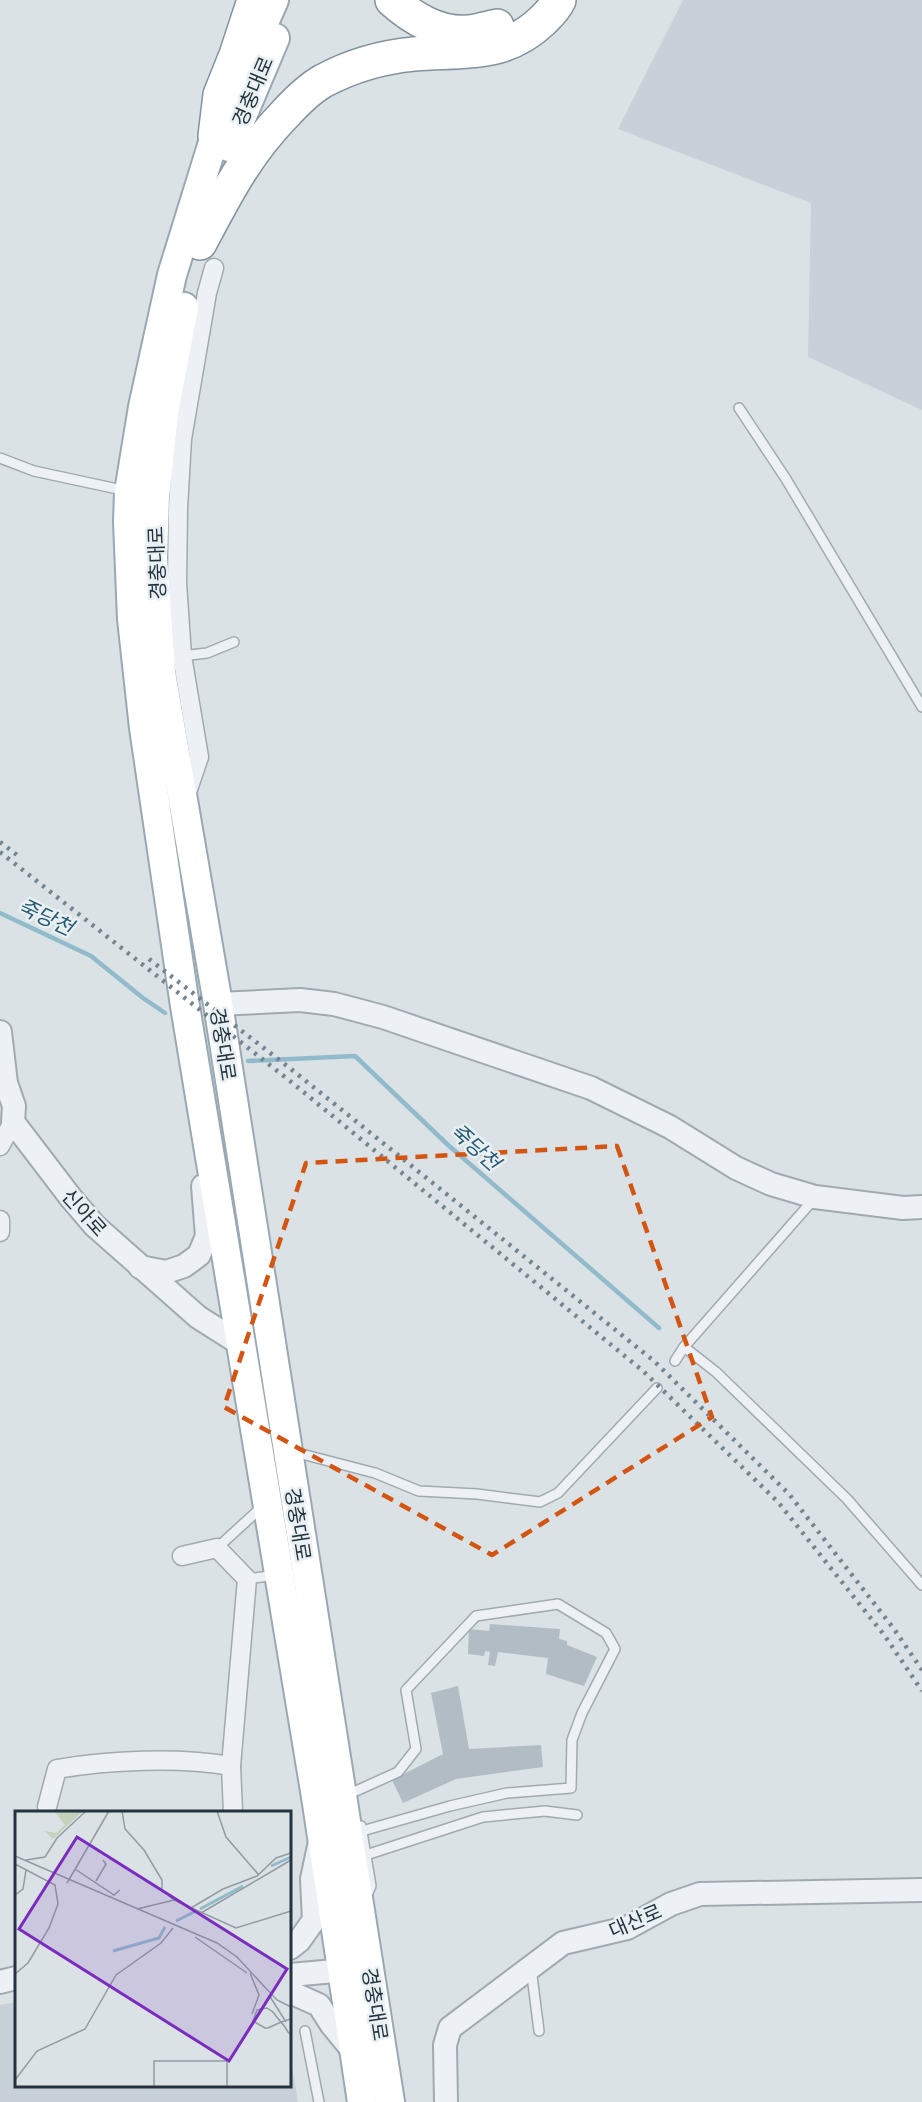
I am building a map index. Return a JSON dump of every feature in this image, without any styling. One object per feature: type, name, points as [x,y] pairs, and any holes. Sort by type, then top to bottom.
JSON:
[{"type":"highway","points":[[215,136],[220,95],[254,0]]},
{"type":"highway","points":[[392,0],[409,15],[436,27],[467,32],[499,26],[527,11],[535,0]]},
{"type":"highway","points":[[207,255],[246,160],[294,104],[320,82],[350,68],[380,60],[414,54],[469,53],[500,47],[530,32],[556,7],[559,0]]},
{"type":"main road","name":"경충대로","points":[[274,0],[215,136],[172,275],[143,407],[154,496],[129,556],[137,675],[184,1006],[242,1345],[277,1575],[342,1796]]},
{"type":"main road","name":"경충대로","points":[[292,0],[231,140],[207,255],[190,279],[164,413],[154,496],[153,558],[161,672],[218,1004],[390,2102]]},
{"type":"main road","points":[[342,1796],[321,1836],[362,2102]]},
{"type":"street","points":[[154,496],[177,583],[182,656],[199,758],[183,803]]},
{"type":"street","points":[[218,1004],[300,1000],[334,1004],[383,1017],[591,1088],[670,1127],[736,1168],[771,1184],[816,1197],[893,1207],[922,1207]]},
{"type":"street","points":[[0,1032],[6,1083],[14,1106],[13,1122],[0,1146]]},
{"type":"street","name":"신아로","points":[[13,1122],[89,1219],[198,1317],[242,1345]]},
{"type":"street","points":[[140,1267],[166,1272],[184,1266],[199,1255],[207,1236],[203,1168],[208,1149]]},
{"type":"street","points":[[0,1220],[0,1232]]},
{"type":"street","points":[[182,1556],[217,1548],[247,1580],[231,1766],[233,1811]]},
{"type":"street","points":[[47,1807],[57,1769],[92,1763],[204,1762],[231,1766]]},
{"type":"street","points":[[291,1947],[299,1941],[314,1920],[312,1879],[321,1836]]},
{"type":"street","name":"대산로","points":[[446,2102],[445,2045],[450,2028],[563,1943],[627,1928],[671,1904],[700,1894],[922,1890]]},
{"type":"street","points":[[291,1975],[370,1967]]},
{"type":"street","points":[[0,1982],[15,1978]]},
{"type":"street","points":[[291,1992],[319,2004],[331,2024],[354,2052]]},
{"type":"lane","points":[[738,408],[786,479],[922,707]]},
{"type":"lane","points":[[0,458],[34,471],[154,496]]},
{"type":"lane","points":[[182,656],[207,653],[234,642]]},
{"type":"lane","points":[[675,1361],[684,1347],[816,1197]]},
{"type":"lane","points":[[684,1347],[716,1372],[847,1499],[922,1585]]},
{"type":"lane","points":[[288,1451],[375,1473],[419,1491],[477,1494],[540,1502],[558,1493],[657,1388]]},
{"type":"lane","points":[[217,1548],[267,1503]]},
{"type":"lane","points":[[247,1580],[277,1575]]},
{"type":"lane","points":[[342,1796],[398,1772],[416,1749],[406,1690],[476,1616],[558,1604],[606,1633],[615,1649],[582,1713],[572,1740],[571,1788],[507,1793],[450,1806],[362,1831]]},
{"type":"lane","points":[[366,1855],[483,1817],[545,1811],[577,1815]]},
{"type":"lane","points":[[360,1819],[371,1886],[361,1912]]},
{"type":"lane","points":[[531,1967],[539,2031]]},
{"type":"lane","points":[[305,2031],[319,2102]]},
{"type":"highlighted area","points":[[617,1146],[712,1417],[492,1555],[224,1407],[306,1163]]},
{"type":"shaded area","points":[[683,0],[922,0],[922,410],[808,357],[811,203],[618,129]]},
{"type":"shaded area","points":[[15,2002],[15,2087],[291,2087],[291,2061],[298,2102],[0,2102],[0,2005]]},
{"type":"building","points":[[490,1624],[560,1629],[559,1639],[567,1641],[567,1645],[597,1657],[584,1686],[546,1674],[548,1658],[498,1652],[495,1666],[488,1665],[490,1652],[485,1651],[484,1656],[468,1654],[469,1629],[489,1631]]},
{"type":"building","points":[[458,1686],[469,1749],[541,1745],[543,1767],[456,1779],[403,1803],[392,1780],[443,1754],[431,1693]]},
{"type":"waterway","name":"죽당천","points":[[0,913],[91,956],[165,1013]]},
{"type":"waterway","name":"죽당천","points":[[248,1061],[355,1056],[448,1145],[659,1328]]},
{"type":"railway","points":[[0,842],[17,855]]},
{"type":"railway","points":[[0,852],[290,1081],[643,1371],[778,1502],[885,1636],[922,1691]]},
{"type":"railway","points":[[149,959],[296,1073],[654,1361],[789,1494],[894,1629],[922,1670]]}]
